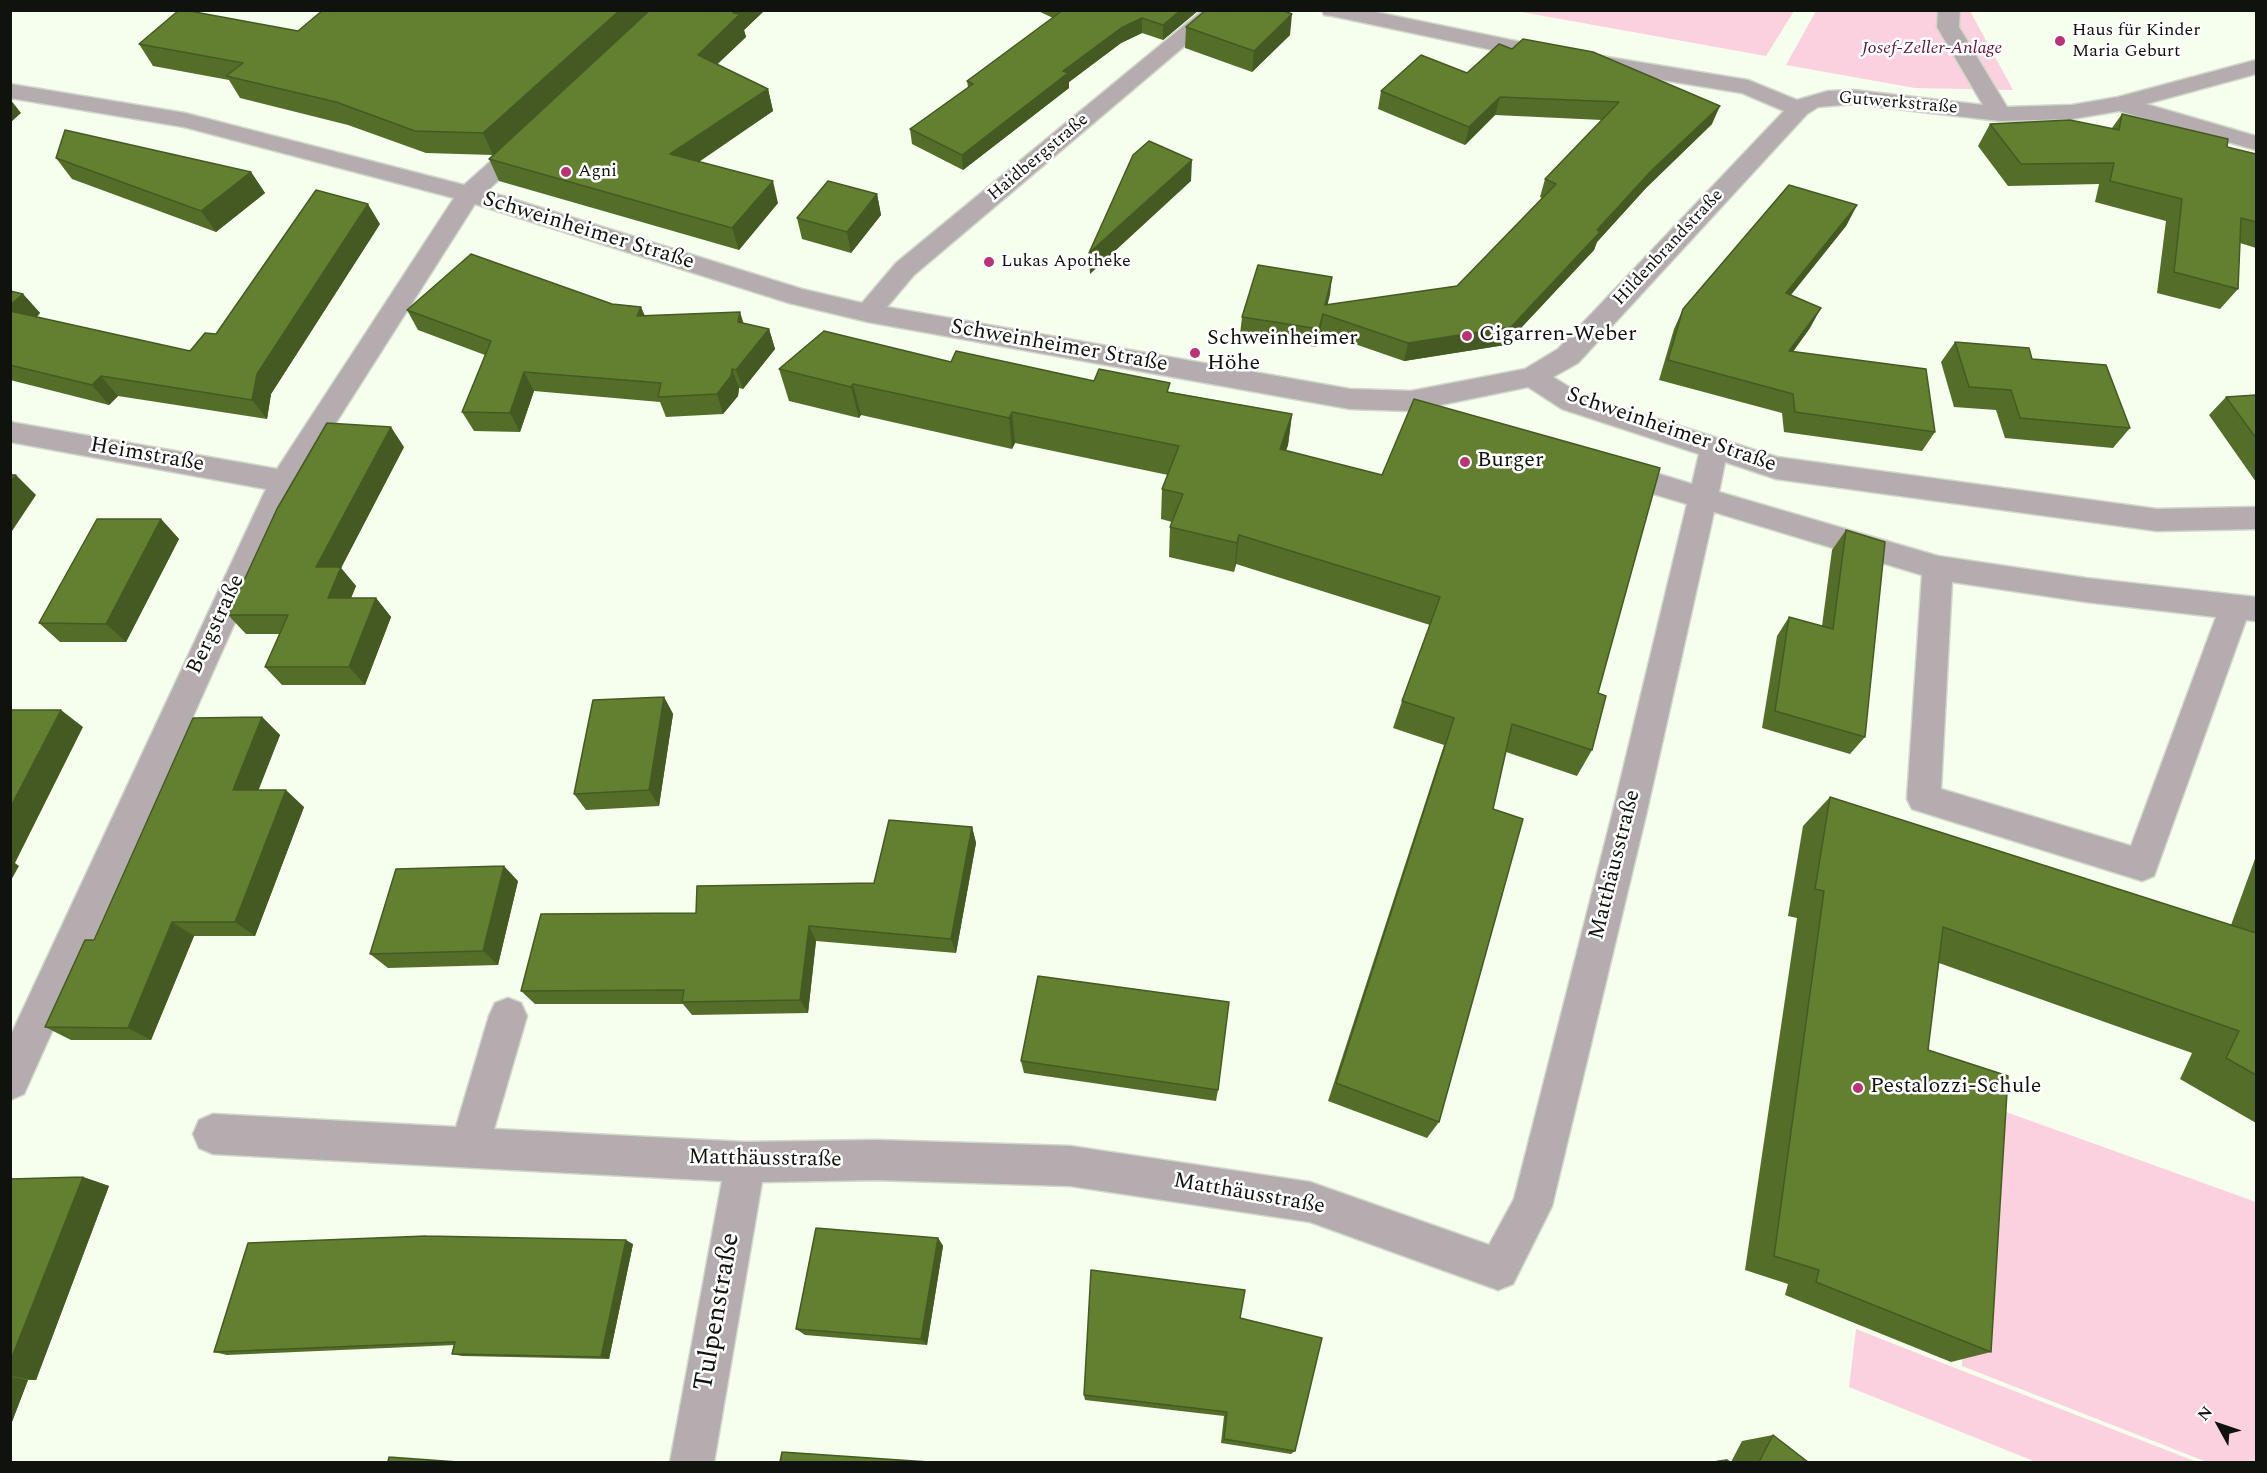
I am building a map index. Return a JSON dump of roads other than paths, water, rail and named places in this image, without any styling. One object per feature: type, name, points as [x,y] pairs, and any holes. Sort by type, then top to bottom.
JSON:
[{"type":"street","name":"Haidbergstraße","points":[[867,313],[905,270],[1217,10]]},
{"type":"street","points":[[1332,10],[1540,53],[1748,87],[1799,109]]},
{"type":"street","points":[[1949,10],[1948,27],[2000,114]]},
{"type":"street","name":"Gutwerkstraße","points":[[1799,109],[1810,102],[1828,98],[1853,98],[2000,114],[2072,112],[2120,104],[2256,67]]},
{"type":"street","name":"Schweinheimer Straße","points":[[10,91],[185,120],[469,194],[798,297],[867,313],[1350,399],[1412,401],[1532,376],[1572,402],[1714,450],[1776,468],[2157,520],[2256,518]]},
{"type":"street","points":[[2120,104],[2256,143]]},
{"type":"street","name":"Hildenbrandstraße","points":[[1532,376],[1568,356],[1799,109]]},
{"type":"street","name":"Bergstraße","points":[[10,1081],[284,481],[469,194],[547,122]]},
{"type":"street","points":[[1412,401],[1442,420]]},
{"type":"street","name":"Heimstraße","points":[[10,432],[284,481]]},
{"type":"street","name":"Matthäusstraße","points":[[213,1134],[745,1162],[876,1160],[1070,1166],[1310,1202],[1498,1269],[1532,1206],[1626,827],[1714,450]]},
{"type":"street","points":[[1589,465],[1703,496],[1938,568],[2246,608],[2142,865],[1924,799],[1938,568]]},
{"type":"street","points":[[469,1149],[508,1016]]},
{"type":"street","name":"Tulpenstraße","points":[[692,1462],[745,1162]]},
{"type":"place","name":"Haus für Kinder Maria Geburt","points":[[2060,41]]},
{"type":"place","name":"Agni","points":[[566,172]]},
{"type":"place","name":"Lukas Apotheke","points":[[989,262]]},
{"type":"place","name":"Cigarren-Weber","points":[[1467,336]]},
{"type":"place","name":"Schweinheimer Höhe","points":[[1195,353]]},
{"type":"place","name":"Burger","points":[[1465,462]]},
{"type":"place","name":"Pestalozzi-Schule","points":[[1858,1088]]},
{"type":"park label","name":"Josef-Zeller-Anlage","points":[[1932,49]]}]
